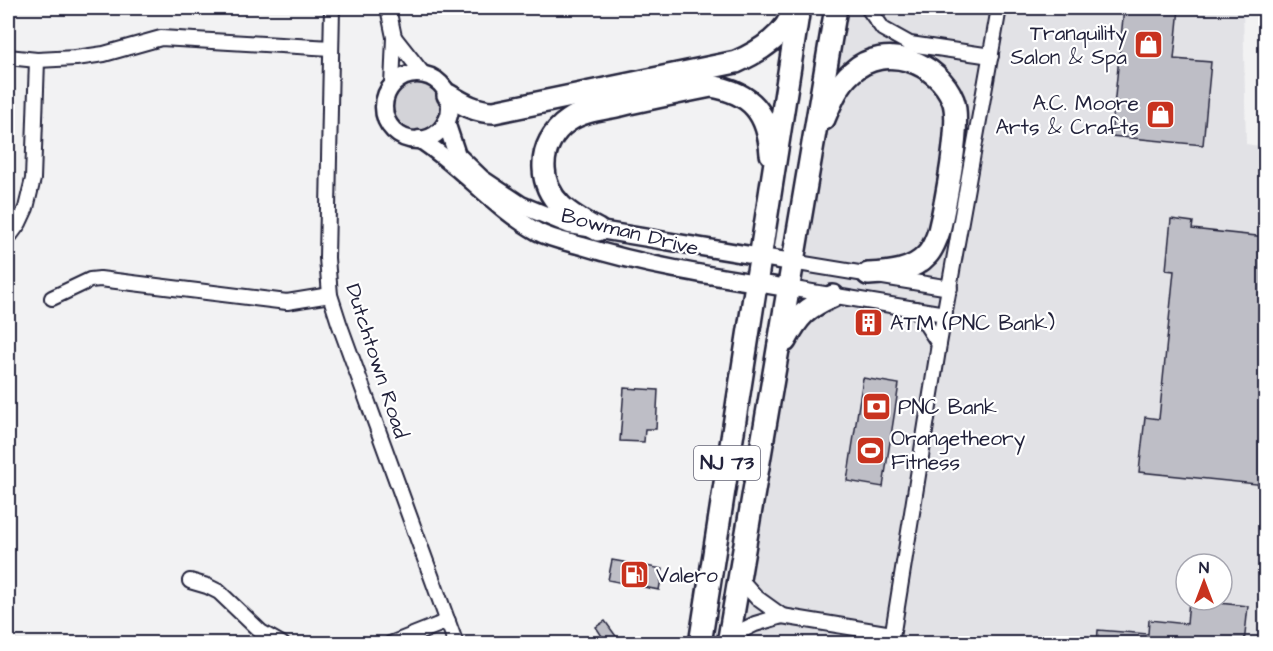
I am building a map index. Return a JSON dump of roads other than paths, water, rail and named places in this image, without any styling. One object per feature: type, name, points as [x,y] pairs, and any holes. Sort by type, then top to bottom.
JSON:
[{"type":"highway","points":[[448,95],[471,108],[482,112],[494,112],[736,62],[759,52],[792,18],[794,8]]},
{"type":"highway","name":"NJ 73","points":[[700,644],[799,8]]},
{"type":"highway","name":"NJ 73","points":[[728,640],[836,8]]},
{"type":"highway","points":[[811,150],[831,101],[841,85],[853,71],[865,63],[882,57],[916,62],[933,71],[941,79],[954,101],[957,128],[939,233],[928,254],[920,262],[890,273],[867,274]]},
{"type":"highway","points":[[598,231],[562,208],[547,187],[544,162],[549,144],[559,128],[581,114],[711,86],[741,94],[756,106],[764,120],[771,152],[768,204]]},
{"type":"highway","points":[[778,355],[797,318],[814,304],[833,296]]},
{"type":"street","name":"Dutchtown Road","points":[[332,8],[327,258],[330,295],[456,644]]},
{"type":"street","points":[[388,8],[394,37],[392,86],[385,100],[388,122],[403,136],[419,139],[432,136],[446,122],[450,106],[448,95],[438,82],[424,75],[394,37]]},
{"type":"street","points":[[868,8],[884,29],[910,44],[991,56]]},
{"type":"street","points":[[739,578],[757,598],[782,616],[891,639],[939,344],[999,8]]},
{"type":"street","points":[[8,57],[37,60],[76,58],[104,54],[161,38],[331,48]]},
{"type":"street","points":[[8,238],[26,208],[33,179],[37,60]]},
{"type":"street","points":[[392,86],[406,76],[424,75]]},
{"type":"street","name":"Bowman Drive","points":[[446,122],[457,155],[482,179],[521,205],[545,216],[570,225],[598,231],[792,262]]},
{"type":"street","name":"Bowman Drive","points":[[419,139],[434,149],[496,203],[540,233],[611,256],[788,288]]},
{"type":"street","points":[[792,262],[950,288]]},
{"type":"street","points":[[52,298],[90,280],[100,279],[287,302],[330,295]]},
{"type":"street","points":[[788,288],[945,314]]},
{"type":"street","points":[[916,309],[939,344]]},
{"type":"street","points":[[190,581],[219,592],[261,632],[282,644]]},
{"type":"street","points":[[728,640],[755,624],[782,616]]},
{"type":"street","points":[[390,644],[448,621]]},
{"type":"place","name":"Tranquility Salon & Spa","points":[[1148,45]]},
{"type":"place","name":"A.C. Moore Arts & Crafts","points":[[1160,115]]},
{"type":"place","name":"ATM (PNC Bank)","points":[[869,323]]},
{"type":"place","name":"PNC Bank","points":[[877,407]]},
{"type":"place","name":"Orangetheory Fitness","points":[[870,450]]},
{"type":"place","name":"Valero","points":[[635,575]]}]
